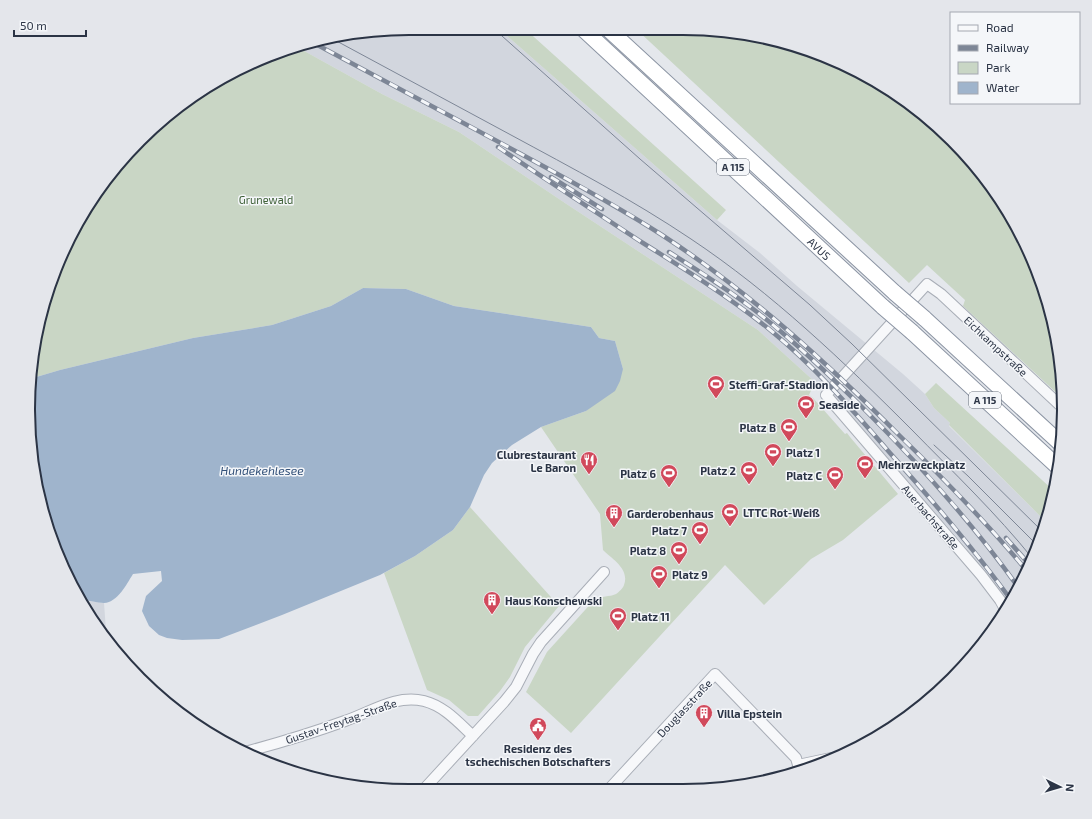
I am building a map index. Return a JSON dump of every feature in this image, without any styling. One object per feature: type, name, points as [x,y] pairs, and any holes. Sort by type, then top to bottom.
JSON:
[{"type":"highway","name":"AVUS","points":[[590,35],[1053,463]]},
{"type":"highway","name":"AVUS","points":[[616,35],[1056,439]]},
{"type":"street","name":"Eichkampstraße","points":[[927,284],[950,303],[1057,402]]},
{"type":"street","name":"Auerbachstraße","points":[[927,284],[826,395],[981,575],[1002,604]]},
{"type":"street","points":[[429,784],[516,687],[541,642],[604,572]]},
{"type":"street","name":"Douglasstraße","points":[[614,784],[715,674],[796,758],[798,766]]},
{"type":"street","name":"Gustav-Freytag-Straße","points":[[254,749],[345,721],[392,702],[406,699],[423,700],[441,707],[472,736]]},
{"type":"shaded area","points":[[506,35],[717,220],[760,253],[797,286],[903,374],[925,394],[934,408],[950,423],[949,426],[1041,517],[1028,553],[1006,599],[963,544],[904,478],[815,382],[758,330],[459,132],[382,94],[304,51],[336,42],[385,36]]},
{"type":"shaded area","points":[[87,601],[104,603],[106,629]]},
{"type":"green space","points":[[506,35],[532,35],[726,210],[717,220]]},
{"type":"green space","points":[[642,35],[682,35],[731,38],[756,42],[803,55],[870,85],[891,98],[929,128],[964,163],[980,182],[1007,222],[1018,244],[1037,289],[1050,336],[1054,361],[1056,393],[963,306],[965,300],[927,265],[909,283]]},
{"type":"green space","name":"Grunewald","points":[[304,51],[382,94],[459,132],[758,330],[815,382],[809,395],[845,434],[847,433],[898,494],[843,540],[811,559],[764,605],[725,565],[571,733],[526,692],[547,652],[595,599],[611,596],[620,591],[624,585],[625,574],[619,565],[603,550],[600,514],[541,427],[586,411],[623,369],[615,341],[599,338],[591,327],[454,306],[406,289],[363,288],[331,306],[272,325],[193,338],[37,377],[42,336],[48,313],[55,289],[74,244],[85,222],[112,182],[145,145],[163,128],[201,98],[244,74],[289,55]]},
{"type":"green space","points":[[936,383],[1049,487],[1041,517],[949,425],[950,423],[934,408],[925,394]]},
{"type":"green space","points":[[470,507],[559,606],[525,647],[510,677],[478,716],[468,716],[449,700],[427,690],[384,573],[415,556],[453,530]]},
{"type":"water","name":"Hundekehlesee","points":[[363,288],[406,289],[454,306],[591,327],[599,338],[615,341],[623,369],[620,381],[615,391],[586,411],[541,427],[512,445],[492,463],[484,475],[470,507],[453,530],[415,556],[380,575],[219,639],[182,640],[167,638],[159,635],[149,626],[142,611],[146,596],[162,581],[161,571],[133,574],[121,592],[109,602],[101,603],[87,600],[74,575],[55,530],[42,483],[36,434],[35,410],[37,377],[193,338],[272,325],[331,306]]},
{"type":"tram line","points":[[501,35],[640,159],[810,305],[852,344],[1038,527]]},
{"type":"tram line","points":[[338,42],[602,185],[647,211],[721,260],[778,305],[833,353],[974,493],[1028,553]]},
{"type":"tram line","points":[[934,445],[968,476],[1033,541]]},
{"type":"railway","points":[[320,46],[575,183],[645,224],[695,257],[757,305],[816,355],[933,468],[1022,566]]},
{"type":"railway","points":[[498,147],[723,295],[754,317],[786,343],[832,388],[906,471],[968,543],[1008,596]]},
{"type":"railway","points":[[551,177],[602,209]]},
{"type":"railway","points":[[669,252],[725,288],[757,312],[798,346],[836,382],[924,471],[982,539],[1014,582]]},
{"type":"railway","points":[[1006,538],[1025,559]]},
{"type":"place","name":"Steffi-Graf-Stadion","points":[[716,399]]},
{"type":"place","name":"Seaside","points":[[806,419]]},
{"type":"place","name":"Platz B","points":[[789,442]]},
{"type":"place","name":"Platz 1","points":[[773,467]]},
{"type":"place","name":"Clubrestaurant Le Baron","points":[[589,475]]},
{"type":"place","name":"Mehrzweckplatz","points":[[865,479]]},
{"type":"place","name":"Platz 2","points":[[749,485]]},
{"type":"place","name":"Platz 6","points":[[669,488]]},
{"type":"place","name":"Platz C","points":[[835,490]]},
{"type":"place","name":"LTTC Rot-Weiß","points":[[730,527]]},
{"type":"place","name":"Garderobenhaus","points":[[614,528]]},
{"type":"place","name":"Platz 7","points":[[700,545]]},
{"type":"place","name":"Platz 8","points":[[679,565]]},
{"type":"place","name":"Platz 9","points":[[659,589]]},
{"type":"place","name":"Haus Konschewski","points":[[492,615]]},
{"type":"place","name":"Platz 11","points":[[618,631]]},
{"type":"place","name":"Villa Epstein","points":[[704,728]]},
{"type":"place","name":"Residenz des tschechischen Botschafters","points":[[538,741]]}]
